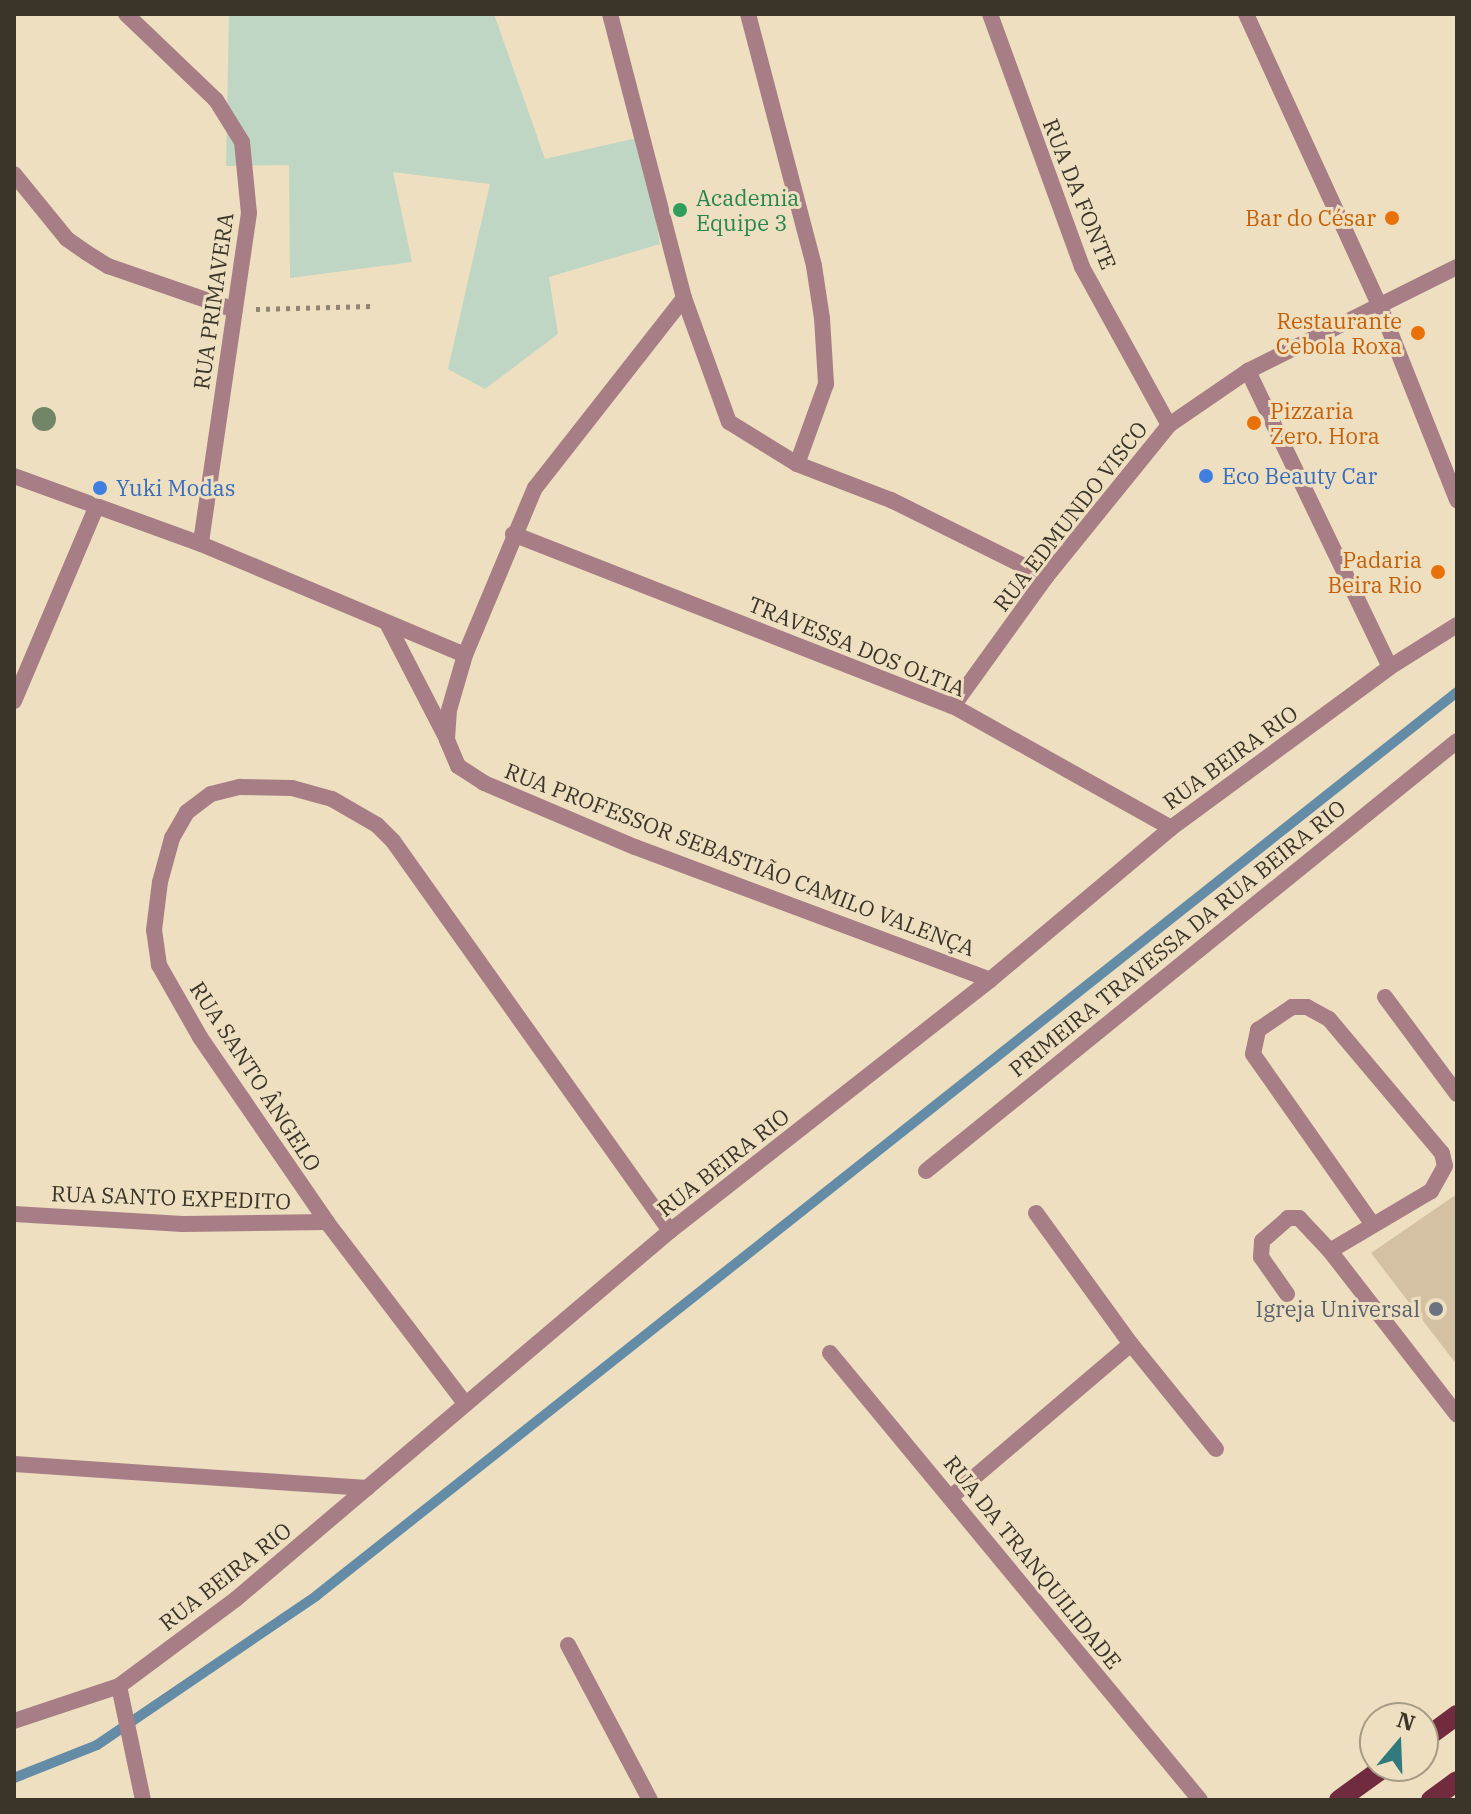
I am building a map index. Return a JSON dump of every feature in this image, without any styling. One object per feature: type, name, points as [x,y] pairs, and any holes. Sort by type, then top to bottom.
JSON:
[{"type":"main road","points":[[1439,1728],[1457,1715]]},
{"type":"main road","points":[[1431,1800],[1457,1781]]},
{"type":"main road","points":[[1339,1800],[1364,1782]]},
{"type":"street","name":"RUA PRIMAVERA","points":[[126,14],[216,100],[240,134],[249,213],[201,544]]},
{"type":"street","points":[[610,14],[684,298],[729,422],[797,464],[891,500],[1046,577]]},
{"type":"street","points":[[748,14],[814,266],[822,318],[826,384],[797,464]]},
{"type":"street","name":"RUA DA FONTE","points":[[990,14],[1082,267],[1169,425]]},
{"type":"street","points":[[1246,14],[1381,309],[1457,500]]},
{"type":"street","points":[[14,174],[67,239],[108,266],[235,310]]},
{"type":"street","name":"RUA EDMUNDO VISCO","points":[[953,706],[1046,577],[1169,425],[1248,371],[1381,309],[1457,267]]},
{"type":"street","points":[[447,740],[449,710],[465,655],[513,534],[535,488],[684,298]]},
{"type":"street","points":[[1248,371],[1390,667]]},
{"type":"street","points":[[14,476],[201,544],[465,655]]},
{"type":"street","points":[[14,701],[96,508]]},
{"type":"street","name":"TRAVESSA DOS OLTIA","points":[[513,534],[953,706],[1171,828]]},
{"type":"street","name":"RUA PROFESSOR SEBASTIÃO CAMILO VALENÇA","points":[[387,623],[458,766],[484,783],[635,847],[990,980]]},
{"type":"street","name":"RUA BEIRA RIO","points":[[14,1721],[119,1686],[236,1599],[464,1402],[670,1231],[990,980],[1171,828],[1390,667],[1457,625]]},
{"type":"street","name":"PRIMEIRA TRAVESSA DA RUA BEIRA RIO","points":[[926,1171],[1457,741]]},
{"type":"street","name":"RUA SANTO ÂNGELO","points":[[464,1402],[327,1222],[200,1037],[159,965],[154,930],[172,838],[187,812],[211,794],[240,787],[292,788],[332,799],[385,833],[670,1231]]},
{"type":"street","points":[[1385,997],[1457,1094]]},
{"type":"street","points":[[1330,1251],[1371,1222],[1431,1191],[1445,1166],[1442,1153],[1329,1019],[1307,1007],[1292,1007],[1258,1030],[1253,1054],[1371,1222]]},
{"type":"street","points":[[1036,1213],[1131,1344],[1216,1449]]},
{"type":"street","name":"RUA SANTO EXPEDITO","points":[[14,1214],[183,1224],[327,1222]]},
{"type":"street","points":[[1287,1294],[1261,1257],[1262,1241],[1288,1218],[1299,1218],[1330,1251],[1457,1415]]},
{"type":"street","points":[[951,1497],[1131,1344]]},
{"type":"street","name":"RUA DA TRANQUILIDADE","points":[[830,1353],[1200,1800]]},
{"type":"street","points":[[14,1464],[367,1488]]},
{"type":"street","points":[[568,1645],[650,1800]]},
{"type":"street","points":[[119,1686],[143,1800]]},
{"type":"path","points":[[235,310],[371,306]]},
{"type":"green space","points":[[229,14],[494,14],[545,159],[641,137],[660,244],[549,277],[558,334],[485,389],[448,369],[490,184],[393,172],[412,262],[290,278],[289,165],[226,166]]},
{"type":"building","name":"Igreja Universal","points":[[1457,1194],[1457,1365],[1371,1253]]},
{"type":"waterway","points":[[14,1778],[97,1745],[316,1596],[1457,692]]},
{"type":"place","name":"Academia Equipe 3","points":[[680,210]]},
{"type":"place","name":"Bar do César","points":[[1392,218]]},
{"type":"place","name":"Restaurante Cebola Roxa","points":[[1418,333]]},
{"type":"place","name":"Pizzaria Zero. Hora","points":[[1254,423]]},
{"type":"place","name":"Eco Beauty Car","points":[[1206,476]]},
{"type":"place","name":"Yuki Modas","points":[[100,488]]},
{"type":"place","name":"Padaria Beira Rio","points":[[1438,572]]},
{"type":"place","name":"Igreja Universal","points":[[1436,1309]]}]
